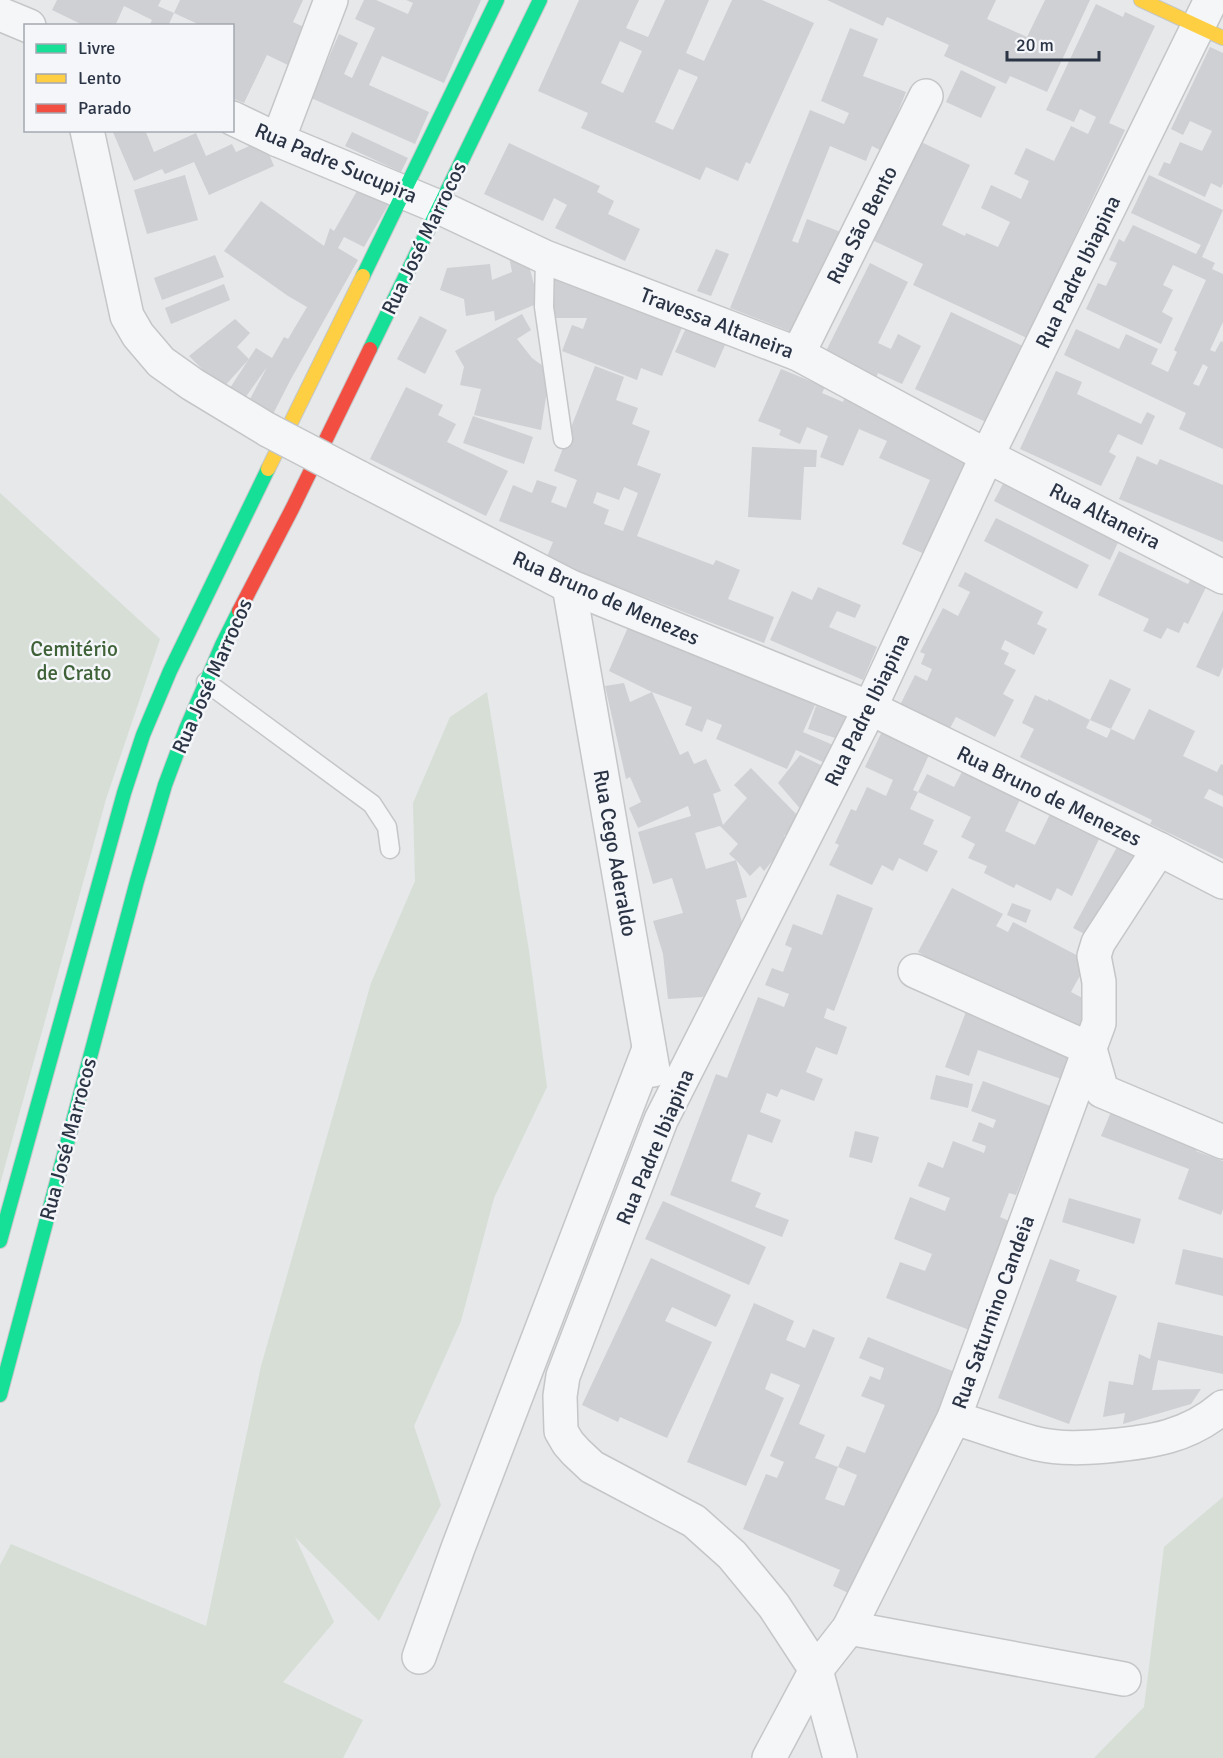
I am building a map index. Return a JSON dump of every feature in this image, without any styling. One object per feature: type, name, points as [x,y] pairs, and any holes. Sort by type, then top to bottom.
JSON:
[{"type":"main road","name":"Rua José Marrocos","points":[[0,1241],[124,793],[143,735],[170,671],[497,0]]},
{"type":"main road","name":"Rua José Marrocos","points":[[0,1395],[128,879],[186,729],[222,645],[292,509],[540,0]]},
{"type":"main road","points":[[1141,0],[1211,21]]},
{"type":"main road","points":[[102,873],[128,879]]},
{"type":"street","points":[[278,140],[331,0]]},
{"type":"street","name":"Rua Padre Ibiapina","points":[[816,1670],[774,1606],[732,1555],[694,1521],[592,1467],[576,1452],[561,1431],[560,1396],[563,1376],[662,1120],[870,708],[987,456],[1211,21]]},
{"type":"street","name":"Rua São Bento","points":[[798,354],[926,96]]},
{"type":"street","name":"Rua Padre Sucupira","points":[[234,119],[278,140],[440,207]]},
{"type":"street","name":"Rua Bruno de Menezes","points":[[87,132],[126,316],[138,335],[161,362],[192,384],[268,430],[569,586],[870,708],[1223,882]]},
{"type":"street","name":"Travessa Altaneira","points":[[440,207],[545,256],[798,354],[987,456]]},
{"type":"street","name":"Rua Altaneira","points":[[987,456],[1223,577]]},
{"type":"street","name":"Rua Cego Aderaldo","points":[[569,586],[662,1120]]},
{"type":"street","name":"Rua Saturnino Candeia","points":[[769,1758],[816,1670],[849,1628],[954,1418],[1099,1023],[1099,982],[1094,956],[1098,943],[1159,849]]},
{"type":"street","points":[[915,971],[1090,1049],[1102,1091],[1223,1142]]},
{"type":"street","name":"Rua Padre Ibiapina","points":[[419,1657],[458,1548],[649,1049]]},
{"type":"street","points":[[954,1418],[1039,1444],[1074,1449],[1146,1443],[1182,1432],[1210,1418],[1223,1407]]},
{"type":"street","points":[[849,1628],[1124,1679]]},
{"type":"street","points":[[816,1670],[840,1758]]},
{"type":"lane","points":[[545,256],[544,307],[563,439]]},
{"type":"lane","points":[[206,682],[372,804],[387,827],[390,849]]},
{"type":"green space","name":"Cemitério de Crato","points":[[0,493],[160,639],[106,799],[0,1184]]},
{"type":"green space","points":[[487,692],[529,951],[547,1087],[494,1198],[461,1321],[414,1426],[441,1505],[379,1621],[295,1537],[334,1622],[283,1682],[363,1720],[343,1758],[0,1758],[0,1565],[11,1544],[206,1626],[261,1366],[371,983],[415,881],[413,803],[450,717]]},
{"type":"green space","points":[[1223,1497],[1223,1758],[1094,1758],[1144,1707],[1164,1547]]},
{"type":"building","points":[[57,0],[161,0],[158,6],[174,13],[169,24],[150,24],[152,20],[124,6],[116,24],[81,24],[52,10]]},
{"type":"building","points":[[180,0],[303,0],[293,22],[306,28],[288,65],[267,55],[244,103],[234,99],[234,24],[198,24],[174,13]]},
{"type":"building","points":[[364,0],[376,0],[408,14],[413,3],[406,0],[481,0],[444,83],[382,56],[369,85],[429,112],[415,144],[311,98],[339,34],[358,43],[344,74],[352,78],[375,28],[355,19]]},
{"type":"building","points":[[579,0],[639,0],[626,28],[648,37],[665,0],[709,0],[686,53],[704,61],[732,0],[762,0],[814,23],[750,164],[746,162],[738,181],[706,167],[700,180],[581,128],[588,113],[538,91]],"holes":[[[620,41],[642,51],[623,93],[601,83]],[[679,69],[698,77],[673,130],[655,122]]]},
{"type":"building","points":[[827,0],[996,0],[987,19],[1027,37],[1045,0],[1090,0],[1047,92],[1010,76],[1006,84],[944,56],[949,45],[887,17],[883,26]]},
{"type":"building","points":[[1096,4],[1123,17],[1125,12],[1155,26],[1109,123],[1125,130],[1027,338],[913,285],[923,264],[872,240],[919,141],[970,165],[942,225],[965,236],[966,233],[998,247],[1010,222],[981,208],[991,185],[1021,199],[1029,181],[1014,174],[1026,148],[1054,161],[1071,126],[1088,134],[1096,117],[1080,109],[1074,122],[1046,110]]},
{"type":"building","points":[[850,28],[878,39],[863,76],[906,92],[882,151],[872,146],[866,161],[830,146],[792,241],[798,243],[807,219],[846,234],[804,337],[730,308],[810,110],[844,124],[849,113],[821,101]]},
{"type":"building","points":[[1210,47],[1223,53],[1223,183],[1221,188],[1211,183],[1205,197],[1158,175],[1164,162],[1170,164],[1180,142],[1202,151],[1212,131],[1190,121],[1183,135],[1171,129]]},
{"type":"building","points":[[961,70],[996,87],[981,118],[946,102]]},
{"type":"building","points":[[113,132],[146,132],[154,152],[196,133],[206,156],[232,144],[236,152],[263,140],[274,166],[209,195],[194,162],[165,174],[162,169],[134,181]]},
{"type":"building","points":[[352,132],[408,158],[401,172],[345,146]]},
{"type":"building","points":[[509,143],[600,186],[597,192],[614,201],[608,214],[640,229],[625,261],[555,228],[567,205],[554,198],[543,221],[484,194]]},
{"type":"building","points":[[185,175],[198,220],[147,234],[134,190]]},
{"type":"building","points":[[1149,175],[1223,210],[1202,257],[1215,263],[1212,269],[1223,274],[1223,322],[1210,350],[1215,352],[1221,341],[1223,342],[1223,449],[1179,429],[1186,413],[1064,355],[1076,329],[1119,349],[1126,334],[1158,349],[1151,364],[1168,372],[1177,352],[1174,350],[1206,280],[1173,265],[1163,285],[1173,290],[1162,312],[1173,318],[1161,344],[1086,309],[1098,283],[1106,286],[1117,263],[1109,260],[1119,239],[1124,242],[1133,225],[1196,254],[1201,245],[1131,213]],"holes":[[[1203,364],[1208,367],[1199,386],[1193,384]]]},
{"type":"building","points":[[361,184],[391,200],[364,247],[344,237],[338,248],[358,260],[273,414],[249,401],[267,367],[245,398],[230,388],[256,348],[272,358],[284,337],[288,339],[307,307],[224,251],[261,201],[324,246],[330,228],[334,231]]},
{"type":"building","points":[[716,249],[729,254],[711,296],[697,291]]},
{"type":"building","points":[[508,252],[528,262],[539,303],[495,321],[494,311],[466,316],[464,299],[440,290],[447,268],[490,264],[492,280],[512,272]]},
{"type":"building","points":[[215,255],[224,277],[162,300],[154,278]]},
{"type":"building","points":[[870,263],[908,282],[878,343],[891,349],[898,334],[921,346],[902,384],[878,373],[876,378],[825,353]]},
{"type":"building","points":[[555,278],[683,325],[662,376],[641,368],[637,380],[562,351],[572,325],[583,329],[587,318],[553,318]]},
{"type":"building","points":[[224,284],[230,300],[171,324],[165,308]]},
{"type":"building","points":[[951,312],[1025,347],[988,423],[915,389]]},
{"type":"building","points":[[522,314],[531,330],[517,339],[532,358],[550,371],[541,430],[474,415],[481,389],[460,385],[464,367],[455,351]]},
{"type":"building","points":[[420,316],[447,330],[425,374],[397,359]]},
{"type":"building","points":[[235,319],[250,333],[237,347],[249,359],[222,389],[189,356]]},
{"type":"building","points":[[686,328],[725,345],[715,368],[675,352]]},
{"type":"building","points":[[595,366],[624,377],[616,400],[638,408],[632,424],[650,431],[637,465],[661,474],[637,536],[713,565],[716,560],[740,570],[728,599],[774,617],[764,643],[546,559],[553,542],[499,521],[513,485],[532,493],[537,480],[557,487],[551,502],[566,508],[577,480],[554,471]],"holes":[[[624,487],[638,493],[623,531],[604,524],[609,510],[593,503],[597,492],[619,500]]]},
{"type":"building","points":[[781,369],[825,387],[822,393],[843,402],[845,396],[973,450],[927,555],[902,544],[930,480],[879,458],[887,441],[859,429],[843,466],[820,457],[828,436],[807,427],[800,444],[779,435],[781,430],[758,421]]},
{"type":"building","points":[[1056,371],[1082,382],[1077,394],[1141,424],[1147,412],[1155,416],[1142,445],[1118,434],[1109,452],[1116,456],[1101,486],[1020,449]]},
{"type":"building","points":[[406,387],[443,405],[438,415],[456,424],[447,442],[508,471],[486,516],[370,459]]},
{"type":"building","points":[[473,416],[533,437],[524,464],[463,443]]},
{"type":"building","points":[[752,447],[817,450],[816,467],[804,467],[801,520],[748,517]]},
{"type":"building","points":[[1137,456],[1157,465],[1160,459],[1223,485],[1223,542],[1119,499]]},
{"type":"building","points":[[1007,476],[1121,536],[1110,560],[994,501]]},
{"type":"building","points":[[996,518],[1089,565],[1077,589],[984,541]]},
{"type":"building","points":[[1119,551],[1188,584],[1193,574],[1209,581],[1188,624],[1184,622],[1179,633],[1167,628],[1161,639],[1143,631],[1149,619],[1098,595]]},
{"type":"building","points":[[965,572],[1043,612],[1037,624],[1047,629],[1034,655],[1005,640],[1001,649],[1009,653],[1004,664],[1016,670],[1003,694],[1014,700],[995,737],[956,717],[949,730],[900,705],[915,675],[927,681],[932,669],[921,664],[925,654],[920,652],[943,608],[958,616],[970,592],[958,586]]},
{"type":"building","points":[[818,587],[861,605],[855,618],[837,611],[829,627],[877,647],[863,680],[770,640],[792,591],[812,600]]},
{"type":"building","points":[[1223,610],[1223,667],[1219,677],[1196,667]]},
{"type":"building","points":[[629,625],[815,705],[803,732],[833,745],[825,763],[796,750],[787,769],[716,739],[722,725],[707,719],[702,732],[685,725],[692,707],[652,692],[609,671]]},
{"type":"building","points":[[1110,679],[1131,689],[1111,729],[1090,720]]},
{"type":"building","points":[[624,683],[630,702],[652,692],[680,755],[688,751],[694,764],[706,759],[721,791],[713,794],[723,825],[747,798],[734,785],[751,768],[801,819],[784,836],[788,842],[764,871],[760,866],[750,876],[736,860],[747,897],[736,900],[744,930],[739,932],[703,997],[668,999],[663,954],[653,921],[683,913],[672,878],[653,884],[638,832],[691,816],[688,806],[638,828],[629,808],[641,802],[630,777],[626,779],[605,686]],"holes":[[[720,826],[738,844],[729,854],[736,860],[706,869],[695,833]]]},
{"type":"building","points":[[1035,695],[1090,720],[1086,728],[1107,738],[1111,729],[1134,740],[1149,709],[1195,731],[1183,756],[1217,772],[1221,764],[1223,765],[1223,796],[1209,789],[1204,798],[1223,807],[1223,859],[1150,824],[1152,820],[1020,757],[1034,729],[1022,723]]},
{"type":"building","points":[[816,706],[846,717],[838,739],[808,729]]},
{"type":"building","points":[[886,723],[933,746],[913,790],[918,792],[910,809],[934,820],[923,844],[938,851],[927,872],[899,858],[893,871],[882,865],[872,885],[829,865],[839,845],[835,843],[851,809],[856,811],[867,787],[886,796],[893,780],[865,767]]},
{"type":"building","points":[[800,755],[827,768],[803,812],[778,783]]},
{"type":"building","points":[[963,770],[1023,793],[1005,831],[1035,845],[1052,810],[1071,819],[1068,825],[1099,839],[1072,896],[1057,888],[1051,901],[1016,884],[1014,888],[984,873],[987,866],[968,858],[975,844],[961,837],[971,817],[918,792],[927,774],[954,787]]},
{"type":"building","points":[[1117,847],[1141,860],[1098,941],[1073,928]]},
{"type":"building","points":[[952,888],[1003,914],[996,926],[1008,932],[1013,922],[1088,961],[1071,992],[1092,1003],[1075,1036],[918,952]]},
{"type":"building","points":[[837,894],[873,908],[834,1011],[827,1008],[824,1018],[847,1027],[837,1055],[816,1047],[806,1072],[823,1079],[814,1101],[781,1089],[777,1097],[767,1093],[760,1112],[781,1120],[772,1143],[748,1134],[731,1181],[761,1193],[755,1207],[789,1220],[782,1237],[670,1195],[716,1074],[727,1078],[758,997],[784,1007],[789,994],[765,985],[772,968],[783,972],[792,948],[785,945],[793,924],[822,935]]},
{"type":"building","points":[[1012,903],[1031,910],[1026,923],[1007,915]]},
{"type":"building","points":[[967,1009],[1079,1049],[1067,1081],[978,1050],[969,1076],[945,1067]]},
{"type":"building","points":[[936,1075],[973,1084],[968,1108],[930,1099]]},
{"type":"building","points":[[983,1081],[1056,1108],[1032,1171],[1026,1169],[1016,1195],[1009,1193],[1000,1217],[1014,1223],[972,1331],[886,1298],[900,1262],[925,1271],[932,1254],[894,1239],[910,1197],[945,1211],[950,1198],[918,1186],[928,1162],[943,1168],[953,1141],[984,1153],[986,1146],[972,1141],[979,1122],[993,1128],[996,1120],[971,1111]]},
{"type":"building","points":[[1113,1107],[1200,1140],[1196,1151],[1223,1161],[1221,1215],[1178,1199],[1189,1169],[1101,1136]]},
{"type":"building","points":[[855,1131],[879,1137],[872,1163],[849,1157]]},
{"type":"building","points":[[1069,1198],[1141,1219],[1134,1244],[1062,1222]]},
{"type":"building","points":[[663,1201],[766,1247],[749,1285],[645,1239]]},
{"type":"building","points":[[1183,1249],[1223,1258],[1223,1296],[1175,1284]]},
{"type":"building","points":[[651,1258],[731,1295],[716,1327],[672,1307],[665,1321],[712,1342],[667,1438],[620,1417],[618,1422],[582,1405]]},
{"type":"building","points":[[1050,1259],[1080,1270],[1076,1281],[1117,1296],[1069,1424],[998,1398]]},
{"type":"building","points":[[754,1303],[794,1321],[786,1340],[805,1348],[813,1329],[835,1338],[799,1424],[825,1435],[815,1458],[838,1467],[847,1446],[865,1453],[885,1405],[861,1396],[870,1376],[880,1380],[884,1368],[859,1358],[868,1337],[955,1372],[860,1598],[833,1586],[840,1570],[743,1529],[766,1474],[777,1478],[784,1462],[770,1456],[800,1385],[771,1373],[765,1389],[784,1398],[746,1486],[687,1462]],"holes":[[[838,1467],[857,1475],[844,1506],[825,1499]]]},
{"type":"building","points":[[1158,1322],[1223,1336],[1223,1374],[1158,1360],[1152,1390],[1201,1389],[1191,1404],[1123,1424],[1125,1413],[1103,1417],[1109,1381],[1133,1385],[1139,1354],[1150,1359]]},
{"type":"traffic: fast","points":[[363,276],[497,0]]},
{"type":"traffic: fast","points":[[370,349],[540,0]]},
{"type":"traffic: fast","points":[[0,1241],[124,793],[143,735],[170,671],[268,469]]},
{"type":"traffic: fast","points":[[0,1395],[137,881],[165,785],[186,729],[239,611]]},
{"type":"traffic: slow","points":[[1141,0],[1223,38]]},
{"type":"traffic: slow","points":[[268,469],[363,276]]},
{"type":"traffic: jam","points":[[239,611],[370,349]]}]
